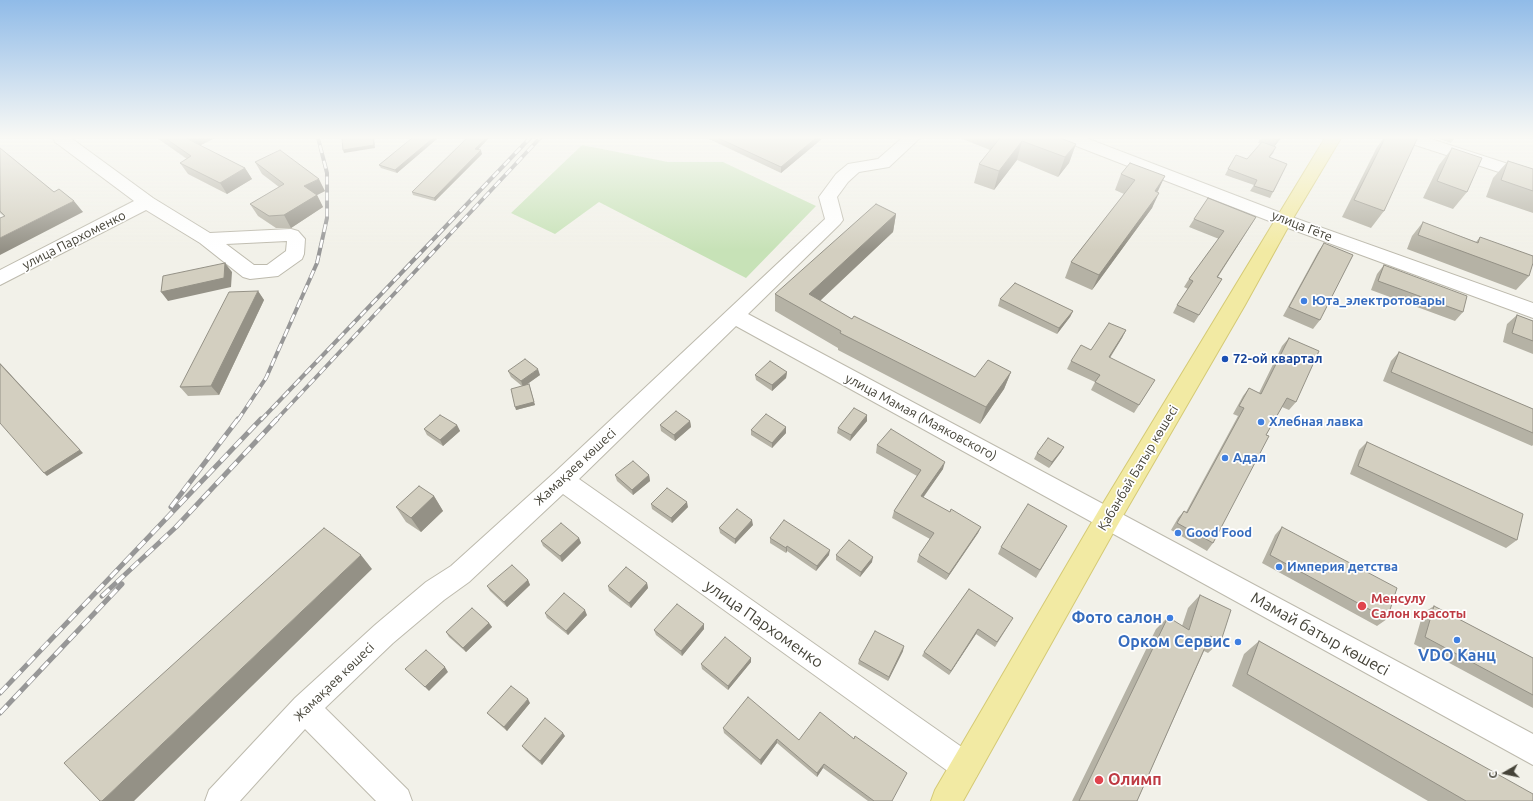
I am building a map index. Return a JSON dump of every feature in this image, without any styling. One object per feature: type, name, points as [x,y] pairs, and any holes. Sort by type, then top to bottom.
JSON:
[{"type":"main road","name":"Қабанбай Батыр көшесі","points":[[946,801],[1108,518],[1310,175]]},
{"type":"street","points":[[111,175],[147,202],[207,239]]},
{"type":"street","name":"Жамақаев көшесі","points":[[220,801],[305,708],[384,634],[435,591],[460,574],[562,480],[834,220],[828,197],[845,175]]},
{"type":"street","name":"улица Гёте","points":[[1168,175],[1283,220],[1533,312]]},
{"type":"street","name":"улица Пархоменко","points":[[0,278],[147,202]]},
{"type":"street","name":"улица Мамая (Маяковского)","points":[[735,316],[1108,518]]},
{"type":"street","name":"улица Пархоменко","points":[[562,480],[966,767]]},
{"type":"street","name":"Мамай батыр көшесі","points":[[1108,518],[1533,750]]},
{"type":"street","points":[[305,708],[397,801]]},
{"type":"green space","points":[[550,175],[751,175],[816,206],[746,278],[599,202],[555,234],[511,213]]},
{"type":"building","points":[[0,175],[34,175],[54,192],[59,189],[74,201],[0,238],[0,218],[5,216],[0,211]]},
{"type":"building","points":[[205,175],[233,175],[220,183]]},
{"type":"building","points":[[273,175],[314,175],[319,179],[304,186],[317,195],[284,215],[269,216],[250,204],[284,184]]},
{"type":"building","points":[[429,175],[456,175],[434,198],[412,192]]},
{"type":"building","points":[[1124,175],[1165,176],[1155,191],[1159,193],[1099,275],[1071,262],[1135,180]]},
{"type":"building","points":[[1245,175],[1281,175],[1273,192],[1254,186],[1257,180]]},
{"type":"building","points":[[1366,175],[1400,175],[1384,211],[1354,200]]},
{"type":"building","points":[[1440,175],[1474,175],[1467,192],[1437,181]]},
{"type":"building","points":[[1503,175],[1533,175],[1533,191],[1501,180]]},
{"type":"building","points":[[1208,198],[1256,217],[1217,277],[1222,279],[1199,315],[1177,305],[1193,281],[1189,279],[1224,231],[1194,219]]},
{"type":"building","points":[[876,204],[896,214],[809,294],[852,319],[854,316],[975,377],[988,360],[1011,372],[986,407],[840,333],[841,331],[775,294]]},
{"type":"building","points":[[1423,222],[1478,243],[1480,237],[1533,256],[1533,263],[1529,276],[1418,235]]},
{"type":"building","points":[[1324,243],[1353,255],[1320,320],[1289,307]]},
{"type":"building","points":[[225,263],[224,278],[161,292],[163,276]]},
{"type":"building","points":[[1384,265],[1467,296],[1463,312],[1378,281]]},
{"type":"building","points":[[1015,283],[1073,311],[1059,328],[1000,299]]},
{"type":"building","points":[[258,291],[211,386],[180,387],[229,292]]},
{"type":"building","points":[[1517,315],[1533,321],[1533,341],[1512,333]]},
{"type":"building","points":[[1109,323],[1126,330],[1109,357],[1155,380],[1139,405],[1095,382],[1100,375],[1071,361],[1081,345],[1091,350]]},
{"type":"building","points":[[1289,338],[1319,351],[1296,402],[1287,398],[1266,435],[1269,436],[1213,543],[1177,523],[1184,511],[1187,513],[1244,408],[1239,406],[1249,388],[1261,394]]},
{"type":"building","points":[[1399,352],[1533,409],[1533,433],[1391,372]]},
{"type":"building","points":[[525,359],[538,369],[521,381],[508,371]]},
{"type":"building","points":[[770,361],[787,372],[772,385],[755,375]]},
{"type":"building","points":[[0,364],[80,450],[44,473],[0,423]]},
{"type":"building","points":[[529,384],[534,402],[515,407],[511,389]]},
{"type":"building","points":[[854,408],[867,415],[851,435],[838,428]]},
{"type":"building","points":[[676,411],[690,421],[674,435],[660,425]]},
{"type":"building","points":[[766,414],[786,427],[772,443],[751,430]]},
{"type":"building","points":[[440,415],[457,425],[440,440],[424,429]]},
{"type":"building","points":[[891,429],[945,462],[921,496],[950,512],[951,509],[981,527],[949,574],[919,555],[934,533],[894,511],[921,470],[877,445]]},
{"type":"building","points":[[1048,438],[1064,447],[1052,462],[1037,453]]},
{"type":"building","points":[[1367,442],[1523,514],[1517,540],[1358,466]]},
{"type":"building","points":[[633,461],[649,475],[632,490],[615,475]]},
{"type":"building","points":[[419,486],[434,496],[411,518],[396,507]]},
{"type":"building","points":[[667,488],[687,502],[671,518],[651,504]]},
{"type":"building","points":[[1028,504],[1067,526],[1040,570],[1001,547]]},
{"type":"building","points":[[737,509],[752,520],[735,539],[719,528]]},
{"type":"building","points":[[784,520],[830,550],[817,566],[787,546],[786,548],[770,538]]},
{"type":"building","points":[[561,523],[579,538],[560,556],[541,541]]},
{"type":"building","points":[[1282,527],[1397,588],[1387,619],[1270,555]]},
{"type":"building","points":[[324,528],[361,555],[102,801],[100,801],[64,763]]},
{"type":"building","points":[[849,540],[873,557],[861,572],[836,555]]},
{"type":"building","points":[[512,565],[528,580],[504,602],[487,586]]},
{"type":"building","points":[[626,567],[647,583],[629,603],[608,586]]},
{"type":"building","points":[[969,589],[1013,618],[997,642],[978,629],[951,671],[924,652]]},
{"type":"building","points":[[564,593],[585,610],[566,631],[545,613]]},
{"type":"building","points":[[1200,595],[1231,610],[1221,641],[1210,636],[1137,801],[1079,801],[1168,617],[1189,630]]},
{"type":"building","points":[[677,604],[704,624],[681,651],[654,630]]},
{"type":"building","points":[[1434,606],[1533,658],[1533,695],[1425,637]]},
{"type":"building","points":[[472,608],[489,623],[463,648],[446,632]]},
{"type":"building","points":[[875,631],[904,646],[889,677],[859,660]]},
{"type":"building","points":[[725,637],[751,658],[728,686],[701,664]]},
{"type":"building","points":[[1259,641],[1533,794],[1533,801],[1466,801],[1247,674]]},
{"type":"building","points":[[426,650],[445,667],[425,687],[405,669]]},
{"type":"building","points":[[511,686],[528,699],[504,727],[487,713]]},
{"type":"building","points":[[748,697],[799,740],[820,712],[854,739],[855,736],[907,773],[892,801],[874,801],[824,764],[817,773],[777,739],[760,760],[723,728]]},
{"type":"building","points":[[545,718],[563,733],[540,761],[522,746]]},
{"type":"railway","points":[[238,420],[266,378],[317,263],[327,218],[327,175]]},
{"type":"railway","points":[[261,420],[494,175]]},
{"type":"railway","points":[[276,420],[505,175]]},
{"type":"railway","points":[[171,507],[238,419]]},
{"type":"railway","points":[[0,693],[261,419]]},
{"type":"railway","points":[[102,596],[176,527],[277,419]]},
{"type":"railway","points":[[0,713],[122,584]]},
{"type":"place","name":"Юта_электротовары","points":[[1304,301]]},
{"type":"place","name":"72-ой квартал","points":[[1225,359]]},
{"type":"place","name":"Хлебная лавка","points":[[1261,422]]},
{"type":"place","name":"Адал","points":[[1225,458]]},
{"type":"place","name":"Good Food","points":[[1178,533]]},
{"type":"place","name":"Империя детства","points":[[1279,567]]},
{"type":"place","name":"Менсулу Салон красоты","points":[[1362,606]]},
{"type":"place","name":"Фото салон","points":[[1170,618]]},
{"type":"place","name":"VDO Канц","points":[[1457,640]]},
{"type":"place","name":"Орком Сервис","points":[[1238,642]]},
{"type":"place","name":"Олимп","points":[[1099,780]]}]
